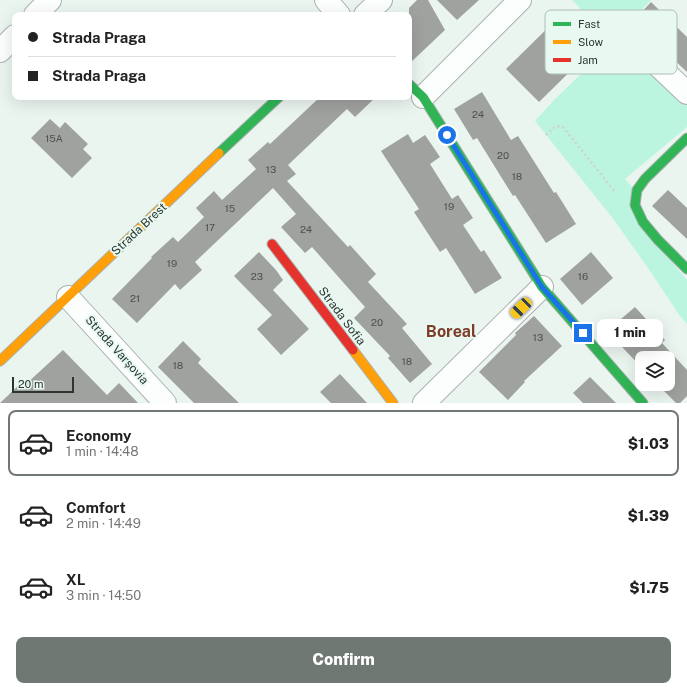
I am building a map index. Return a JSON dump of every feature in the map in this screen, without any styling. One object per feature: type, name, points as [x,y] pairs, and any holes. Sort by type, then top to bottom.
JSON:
[{"type":"street","points":[[38,12],[50,0]]},
{"type":"street","points":[[326,0],[336,12]]},
{"type":"street","points":[[368,12],[381,0]]},
{"type":"street","points":[[520,0],[416,90],[542,287],[643,403]]},
{"type":"street","points":[[0,51],[12,39]]},
{"type":"street","points":[[667,74],[687,93]]},
{"type":"street","name":"Strada Brest","points":[[0,361],[276,100]]},
{"type":"street","points":[[687,138],[637,190],[635,205],[643,222],[658,240],[687,269]]},
{"type":"street","name":"Strada Sofia","points":[[272,244],[393,403]]},
{"type":"street","points":[[424,403],[542,287]]},
{"type":"street","name":"Strada Varșovia","points":[[68,296],[165,403]]},
{"type":"path","points":[[546,135],[556,126],[563,127],[624,203],[635,205]]},
{"type":"green space","points":[[572,0],[651,0],[641,10],[582,10]]},
{"type":"green space","points":[[581,74],[655,74],[687,105],[687,127],[625,179],[632,187],[635,217],[687,280],[687,324],[614,220],[535,121]]},
{"type":"building","points":[[417,0],[428,0],[445,30],[412,61],[412,12],[409,12],[409,8]]},
{"type":"building","points":[[437,0],[479,0],[457,20]]},
{"type":"building","points":[[651,2],[659,10],[643,10]]},
{"type":"building","points":[[677,27],[687,37],[687,72],[677,63]]},
{"type":"building","points":[[545,31],[545,74],[567,74],[539,102],[506,69]]},
{"type":"building","points":[[482,92],[511,140],[518,136],[554,193],[556,192],[576,224],[546,243],[515,195],[513,196],[477,138],[473,140],[454,109]]},
{"type":"building","points":[[317,100],[373,100],[355,117],[347,109],[288,165],[296,174],[287,181],[348,247],[350,245],[376,274],[368,282],[407,324],[402,328],[432,364],[410,383],[388,358],[390,356],[354,318],[365,307],[312,247],[305,253],[281,227],[296,214],[273,188],[195,262],[202,270],[180,290],[175,284],[137,323],[112,299],[152,258],[151,257],[173,237],[178,242],[204,217],[196,208],[214,191],[222,200],[256,169],[248,160],[268,142],[270,144]]},
{"type":"building","points":[[50,119],[60,128],[65,122],[88,144],[83,149],[92,158],[72,178],[31,138]]},
{"type":"building","points":[[408,134],[413,143],[425,135],[440,157],[430,164],[452,199],[458,195],[473,218],[463,225],[481,252],[484,250],[502,278],[475,294],[446,248],[440,252],[414,212],[419,209],[381,151]]},
{"type":"building","points":[[668,190],[687,208],[687,239],[652,206]]},
{"type":"building","points":[[259,252],[283,280],[273,290],[309,329],[281,355],[257,329],[272,315],[234,276]]},
{"type":"building","points":[[591,252],[613,278],[582,305],[560,279]]},
{"type":"building","points":[[635,307],[665,340],[662,343],[669,351],[635,351],[635,361],[607,331]]},
{"type":"building","points":[[534,316],[562,346],[524,381],[525,382],[508,400],[479,372],[516,335],[515,333]]},
{"type":"building","points":[[183,341],[201,359],[198,363],[239,403],[194,403],[158,367]]},
{"type":"building","points":[[63,350],[107,395],[119,383],[138,403],[0,403],[22,382],[25,385]]},
{"type":"building","points":[[675,357],[687,370],[687,396],[680,403],[676,403],[664,391],[675,391]]},
{"type":"building","points":[[340,374],[367,403],[331,403],[320,392]]},
{"type":"building","points":[[590,377],[616,403],[583,403],[573,393]]},
{"type":"traffic: fast","points":[[412,87],[423,97],[542,287],[643,403]]},
{"type":"traffic: fast","points":[[219,153],[276,100]]},
{"type":"traffic: fast","points":[[687,138],[645,179],[637,190],[635,205],[643,222],[658,240],[687,269]]},
{"type":"traffic: slow","points":[[0,361],[219,153]]},
{"type":"traffic: slow","points":[[353,350],[393,403]]},
{"type":"traffic: jam","points":[[272,244],[353,350]]},
{"type":"district","name":"Boreal","points":[[451,331]]},
{"type":"route","points":[[447,135],[542,287],[583,333]]}]
